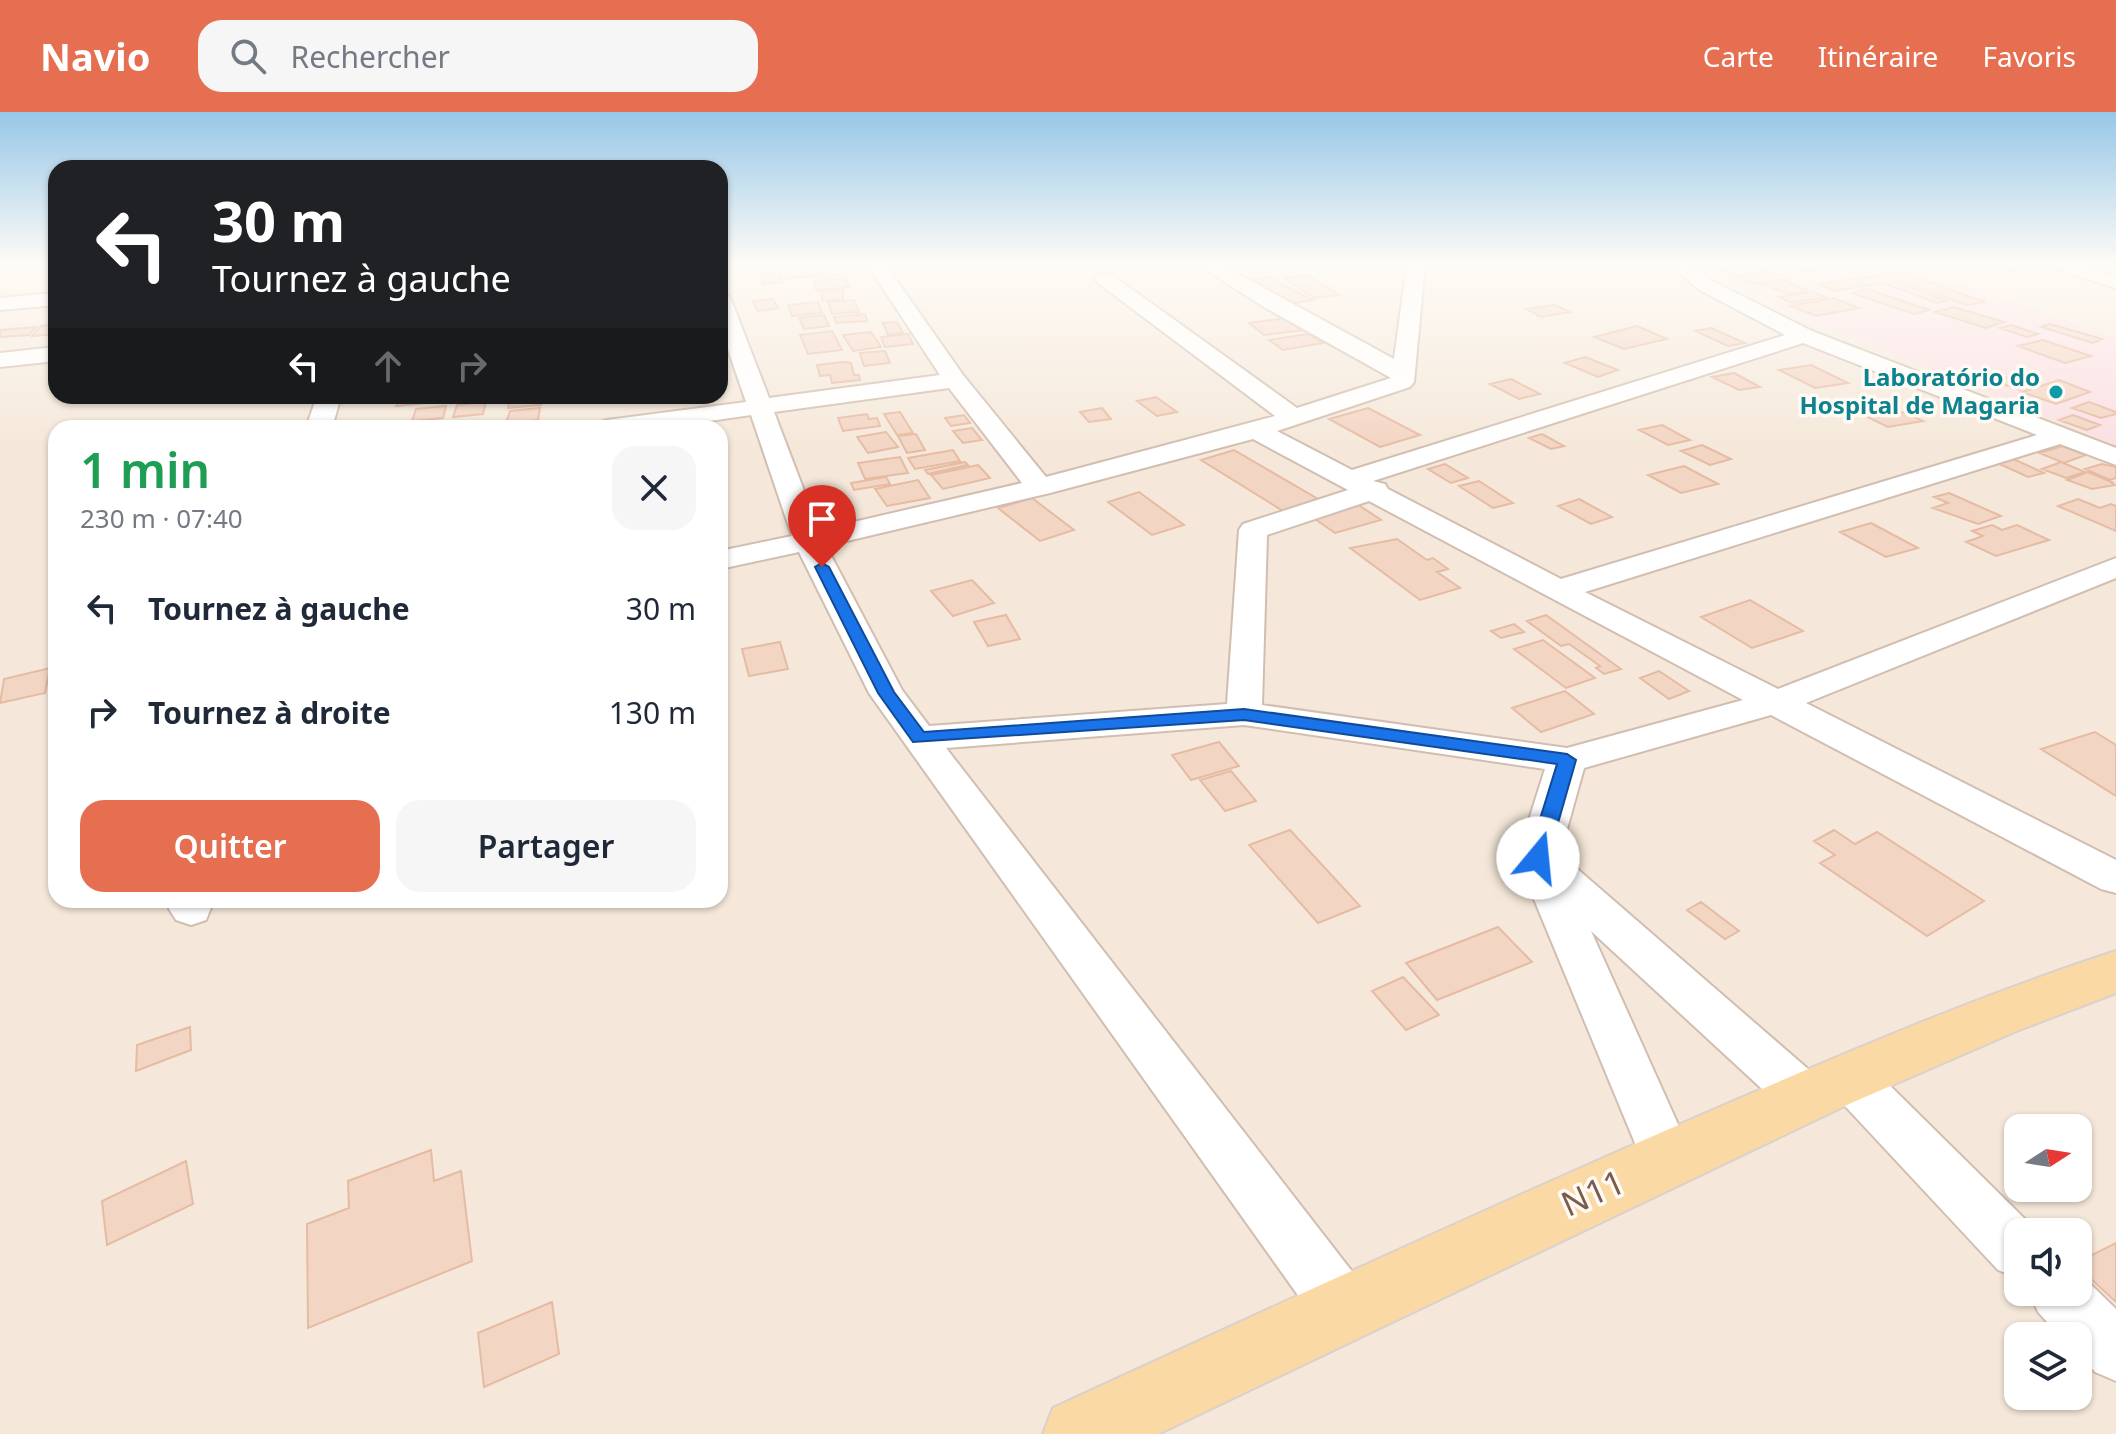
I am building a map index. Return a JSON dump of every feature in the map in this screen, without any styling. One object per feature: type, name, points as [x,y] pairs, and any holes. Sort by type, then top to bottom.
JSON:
[{"type":"main road","name":"N11","points":[[1079,1434],[1343,1308],[1827,1087],[2030,1001],[2116,972]]},
{"type":"street","points":[[730,326],[809,542],[886,693],[1343,1308]]},
{"type":"street","points":[[918,326],[955,380],[1040,487]]},
{"type":"street","points":[[1169,326],[1293,417]]},
{"type":"street","points":[[1314,326],[1403,373]]},
{"type":"street","points":[[728,558],[1040,487],[1256,430],[1402,382],[1409,326]]},
{"type":"street","points":[[1784,326],[2116,457]]},
{"type":"street","points":[[1244,714],[1253,530],[1363,484],[1804,336]]},
{"type":"street","points":[[0,360],[48,355]]},
{"type":"street","points":[[662,420],[955,380]]},
{"type":"street","points":[[1256,430],[2116,878]]},
{"type":"street","points":[[1558,590],[2061,436]]},
{"type":"street","points":[[919,738],[1244,714],[1567,760],[1777,702],[2116,567]]},
{"type":"street","points":[[1567,760],[1538,858],[1668,1160]]},
{"type":"street","points":[[1538,858],[1827,1087],[2004,1239]]},
{"type":"street","points":[[2072,1306],[2116,1351]]},
{"type":"shaded area","points":[[0,326],[48,326],[48,404],[728,404],[728,326],[2116,326],[2116,1434],[0,1434]]},
{"type":"shaded area","points":[[1825,326],[2079,326],[2116,339],[2116,445]]},
{"type":"building","points":[[41,326],[48,326],[48,335],[32,336]]},
{"type":"building","points":[[802,326],[829,326],[804,329]]},
{"type":"building","points":[[884,326],[899,326],[903,333],[888,335]]},
{"type":"building","points":[[1252,326],[1298,326],[1304,330],[1264,335]]},
{"type":"building","points":[[1637,326],[1667,339],[1624,349],[1594,337]]},
{"type":"building","points":[[2013,326],[2038,334],[2027,337],[2000,328]]},
{"type":"building","points":[[2056,326],[2102,339],[2093,343],[2041,327]]},
{"type":"building","points":[[36,327],[29,335],[0,337],[0,330]]},
{"type":"building","points":[[1711,328],[1745,343],[1728,346],[1695,331]]},
{"type":"building","points":[[832,331],[842,350],[808,354],[800,335]]},
{"type":"building","points":[[871,332],[881,347],[853,351],[843,335]]},
{"type":"building","points":[[908,334],[913,344],[885,347],[881,337]]},
{"type":"building","points":[[1308,334],[1323,343],[1283,350],[1269,340]]},
{"type":"building","points":[[2043,340],[2091,356],[2065,363],[2018,346]]},
{"type":"building","points":[[885,351],[890,363],[864,366],[860,353]]},
{"type":"building","points":[[1585,357],[1618,370],[1598,377],[1565,363]]},
{"type":"building","points":[[851,363],[854,375],[859,375],[860,380],[832,383],[830,375],[820,376],[817,365]]},
{"type":"building","points":[[1811,365],[1848,383],[1815,388],[1779,370]]},
{"type":"building","points":[[1734,373],[1760,387],[1739,390],[1712,377]]},
{"type":"building","points":[[2002,376],[2031,386],[2020,390],[1990,380]]},
{"type":"building","points":[[1511,379],[1540,394],[1519,399],[1490,384]]},
{"type":"building","name":"Laboratório do Hospital de Magaria","points":[[2059,380],[2090,392],[2056,404],[2022,392]]},
{"type":"building","points":[[1156,397],[1177,412],[1157,416],[1137,401]]},
{"type":"building","points":[[2089,402],[2116,414],[2101,418],[2072,408]]},
{"type":"building","points":[[486,404],[483,414],[453,417],[457,405]]},
{"type":"building","points":[[509,404],[541,404],[541,405],[508,408]]},
{"type":"building","points":[[446,406],[443,418],[412,420],[416,409]]},
{"type":"building","points":[[540,408],[538,420],[507,420],[510,411]]},
{"type":"building","points":[[1102,408],[1111,419],[1089,422],[1080,412]]},
{"type":"building","points":[[1368,408],[1420,435],[1380,447],[1329,419]]},
{"type":"building","points":[[1881,408],[1894,414],[1905,412],[1923,421],[1888,427],[1857,412]]},
{"type":"building","points":[[900,412],[913,433],[897,435],[884,414]]},
{"type":"building","points":[[867,414],[869,419],[877,418],[880,426],[843,431],[838,418]]},
{"type":"building","points":[[964,415],[970,423],[951,426],[945,418]]},
{"type":"building","points":[[2073,415],[2100,425],[2087,430],[2059,420]]},
{"type":"building","points":[[1662,425],[1690,440],[1668,445],[1639,430]]},
{"type":"building","points":[[972,428],[982,440],[963,443],[953,431]]},
{"type":"building","points":[[886,432],[898,447],[868,453],[857,437]]},
{"type":"building","points":[[916,434],[925,450],[907,453],[898,436]]},
{"type":"building","points":[[1542,434],[1564,446],[1551,449],[1529,438]]},
{"type":"building","points":[[1702,445],[1731,459],[1710,465],[1681,451]]},
{"type":"building","points":[[2062,446],[2086,455],[2064,463],[2039,453]]},
{"type":"building","points":[[953,450],[960,461],[915,469],[908,458]]},
{"type":"building","points":[[1234,450],[1318,499],[1283,511],[1201,460]]},
{"type":"building","points":[[900,457],[908,473],[865,479],[858,463]]},
{"type":"building","points":[[2011,458],[2044,473],[2028,477],[1995,462]]},
{"type":"building","points":[[965,462],[968,465],[928,474],[925,470]]},
{"type":"building","points":[[2061,462],[2085,472],[2066,478],[2042,469]]},
{"type":"building","points":[[1445,464],[1468,478],[1451,483],[1428,469]]},
{"type":"building","points":[[2102,464],[2116,467],[2116,478],[2110,480],[2085,469]]},
{"type":"building","points":[[978,465],[990,478],[943,489],[931,475]]},
{"type":"building","points":[[1684,466],[1718,484],[1681,493],[1648,475]]},
{"type":"building","points":[[2088,472],[2115,485],[2092,489],[2067,480]]},
{"type":"building","points":[[886,477],[890,484],[854,490],[851,483]]},
{"type":"building","points":[[918,480],[930,498],[887,506],[875,489]]},
{"type":"building","points":[[1479,481],[1513,503],[1493,508],[1459,486]]},
{"type":"building","points":[[1139,492],[1184,525],[1152,535],[1108,502]]},
{"type":"building","points":[[1949,493],[2001,516],[1978,524],[1933,508],[1948,503],[1934,497]]},
{"type":"building","points":[[1032,498],[1074,530],[1040,541],[998,508]]},
{"type":"building","points":[[1579,499],[1612,517],[1591,524],[1558,506]]},
{"type":"building","points":[[2078,499],[2100,508],[2111,504],[2116,506],[2116,531],[2058,506]]},
{"type":"building","points":[[1357,504],[1381,520],[1335,533],[1312,517]]},
{"type":"building","points":[[1871,523],[1918,548],[1886,557],[1840,532]]},
{"type":"building","points":[[1992,525],[2002,530],[2017,525],[2049,540],[1996,556],[1966,542],[1983,536],[1972,531]]},
{"type":"building","points":[[1397,539],[1427,560],[1433,558],[1448,569],[1437,572],[1460,588],[1420,600],[1350,548]]},
{"type":"building","points":[[972,580],[994,603],[953,616],[931,591]]},
{"type":"building","points":[[1750,600],[1803,631],[1752,648],[1701,617]]},
{"type":"building","points":[[1006,615],[1020,639],[988,646],[974,622]]},
{"type":"building","points":[[1546,615],[1621,669],[1604,674],[1596,668],[1600,666],[1569,644],[1561,646],[1527,621]]},
{"type":"building","points":[[1514,624],[1524,632],[1501,638],[1491,631]]},
{"type":"building","points":[[1543,640],[1595,678],[1566,688],[1514,649]]},
{"type":"building","points":[[780,642],[788,669],[749,676],[742,649]]},
{"type":"building","points":[[48,668],[45,693],[0,703],[4,679]]},
{"type":"building","points":[[1659,671],[1689,691],[1669,699],[1640,678]]},
{"type":"building","points":[[1565,691],[1594,714],[1541,732],[1512,708]]},
{"type":"building","points":[[2095,732],[2116,745],[2116,796],[2041,749]]},
{"type":"building","points":[[1219,742],[1239,766],[1191,780],[1172,755]]},
{"type":"building","points":[[1231,771],[1256,801],[1225,811],[1200,780]]},
{"type":"building","points":[[1290,830],[1360,906],[1318,923],[1249,845]]},
{"type":"building","points":[[1834,830],[1855,844],[1877,832],[1984,901],[1927,936],[1820,863],[1835,855],[1814,841]]},
{"type":"building","points":[[1701,902],[1739,931],[1725,939],[1687,910]]},
{"type":"building","points":[[1498,927],[1532,962],[1437,1000],[1406,963]]},
{"type":"building","points":[[1403,977],[1439,1015],[1406,1030],[1372,991]]},
{"type":"building","points":[[190,1027],[191,1050],[136,1071],[137,1045]]},
{"type":"building","points":[[431,1150],[434,1181],[461,1171],[472,1261],[308,1328],[307,1224],[349,1208],[348,1181]]},
{"type":"building","points":[[186,1161],[193,1204],[107,1245],[102,1201]]},
{"type":"building","points":[[2116,1243],[2116,1302],[2092,1280],[2092,1255]]},
{"type":"building","points":[[552,1302],[559,1354],[484,1387],[478,1333]]},
{"type":"place","name":"Laboratório do Hospital de Magaria","points":[[2056,392]]},
{"type":"route","points":[[822,567],[886,693],[919,738],[1244,714],[1567,760],[1538,858]]}]
